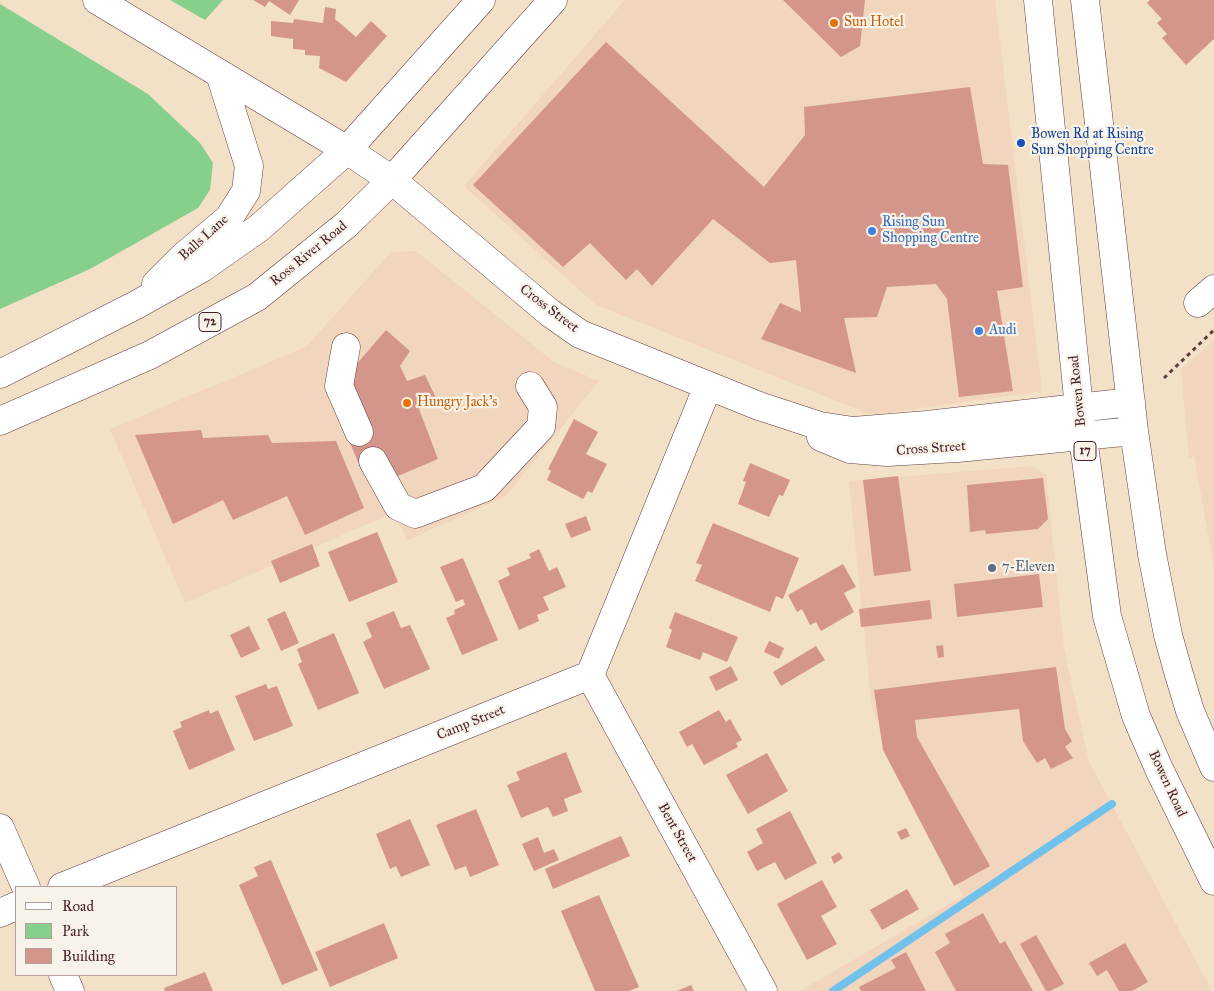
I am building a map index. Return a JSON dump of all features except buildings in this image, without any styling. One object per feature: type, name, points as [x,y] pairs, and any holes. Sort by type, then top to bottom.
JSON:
[{"type":"main road","points":[[97,0],[347,150],[392,180]]},
{"type":"main road","points":[[0,374],[136,305],[202,268],[259,228],[347,150],[481,0]]},
{"type":"main road","name":"Ross River Road","points":[[0,421],[150,355],[258,297],[347,224],[392,180],[553,0]]},
{"type":"main road","name":"Bowen Road","points":[[1038,0],[1079,408],[1101,581],[1116,648],[1140,725],[1159,769],[1214,881]]},
{"type":"main road","points":[[1085,0],[1134,431],[1152,554],[1168,635],[1190,711],[1214,767]]},
{"type":"main road","name":"Balls Lane","points":[[136,305],[184,256],[229,218],[246,191],[249,166],[220,74]]},
{"type":"main road","name":"Cross Street","points":[[392,180],[565,324],[595,341],[759,406],[820,426],[853,430],[926,425],[1131,402]]},
{"type":"main road","points":[[346,347],[339,386],[359,432]]},
{"type":"main road","points":[[373,461],[398,506],[415,514],[484,488],[541,427],[544,407],[530,386]]},
{"type":"main road","points":[[590,675],[708,386]]},
{"type":"main road","name":"Cross Street","points":[[759,406],[837,445],[860,451],[887,452],[950,449],[1134,431]]},
{"type":"main road","name":"Camp Street","points":[[64,886],[590,675]]},
{"type":"main road","name":"Bent Street","points":[[590,675],[763,991]]},
{"type":"main road","points":[[0,828],[26,886]]},
{"type":"main road","points":[[0,913],[15,906]]},
{"type":"main road","points":[[63,976],[70,991]]},
{"type":"path","points":[[1164,378],[1214,330]]},
{"type":"shaded area","name":"Rising Sun Shopping Centre","points":[[625,0],[995,0],[1042,391],[872,415],[596,305],[464,186]]},
{"type":"shaded area","points":[[416,251],[554,362],[599,381],[506,496],[408,540],[393,513],[185,603],[110,429],[306,347],[391,252]]},
{"type":"shaded area","points":[[1214,340],[1214,568],[1194,455],[1189,459],[1181,370]]},
{"type":"shaded area","points":[[1032,466],[1046,475],[1064,649],[1089,762],[1212,991],[800,991],[963,896],[872,710],[849,481]]},
{"type":"green space","points":[[170,0],[223,0],[205,20]]},
{"type":"green space","points":[[0,4],[148,94],[200,143],[213,163],[210,190],[198,208],[90,269],[0,309]]},
{"type":"waterway","points":[[833,991],[1112,804]]},
{"type":"place","name":"Sun Hotel","points":[[834,23]]},
{"type":"place","name":"Bowen Rd at Rising Sun Shopping Centre","points":[[1021,143]]},
{"type":"place","name":"Rising Sun Shopping Centre","points":[[872,231]]},
{"type":"place","name":"Audi","points":[[979,331]]},
{"type":"place","name":"Hungry Jack's","points":[[407,403]]},
{"type":"place","name":"7-Eleven","points":[[992,568]]}]
